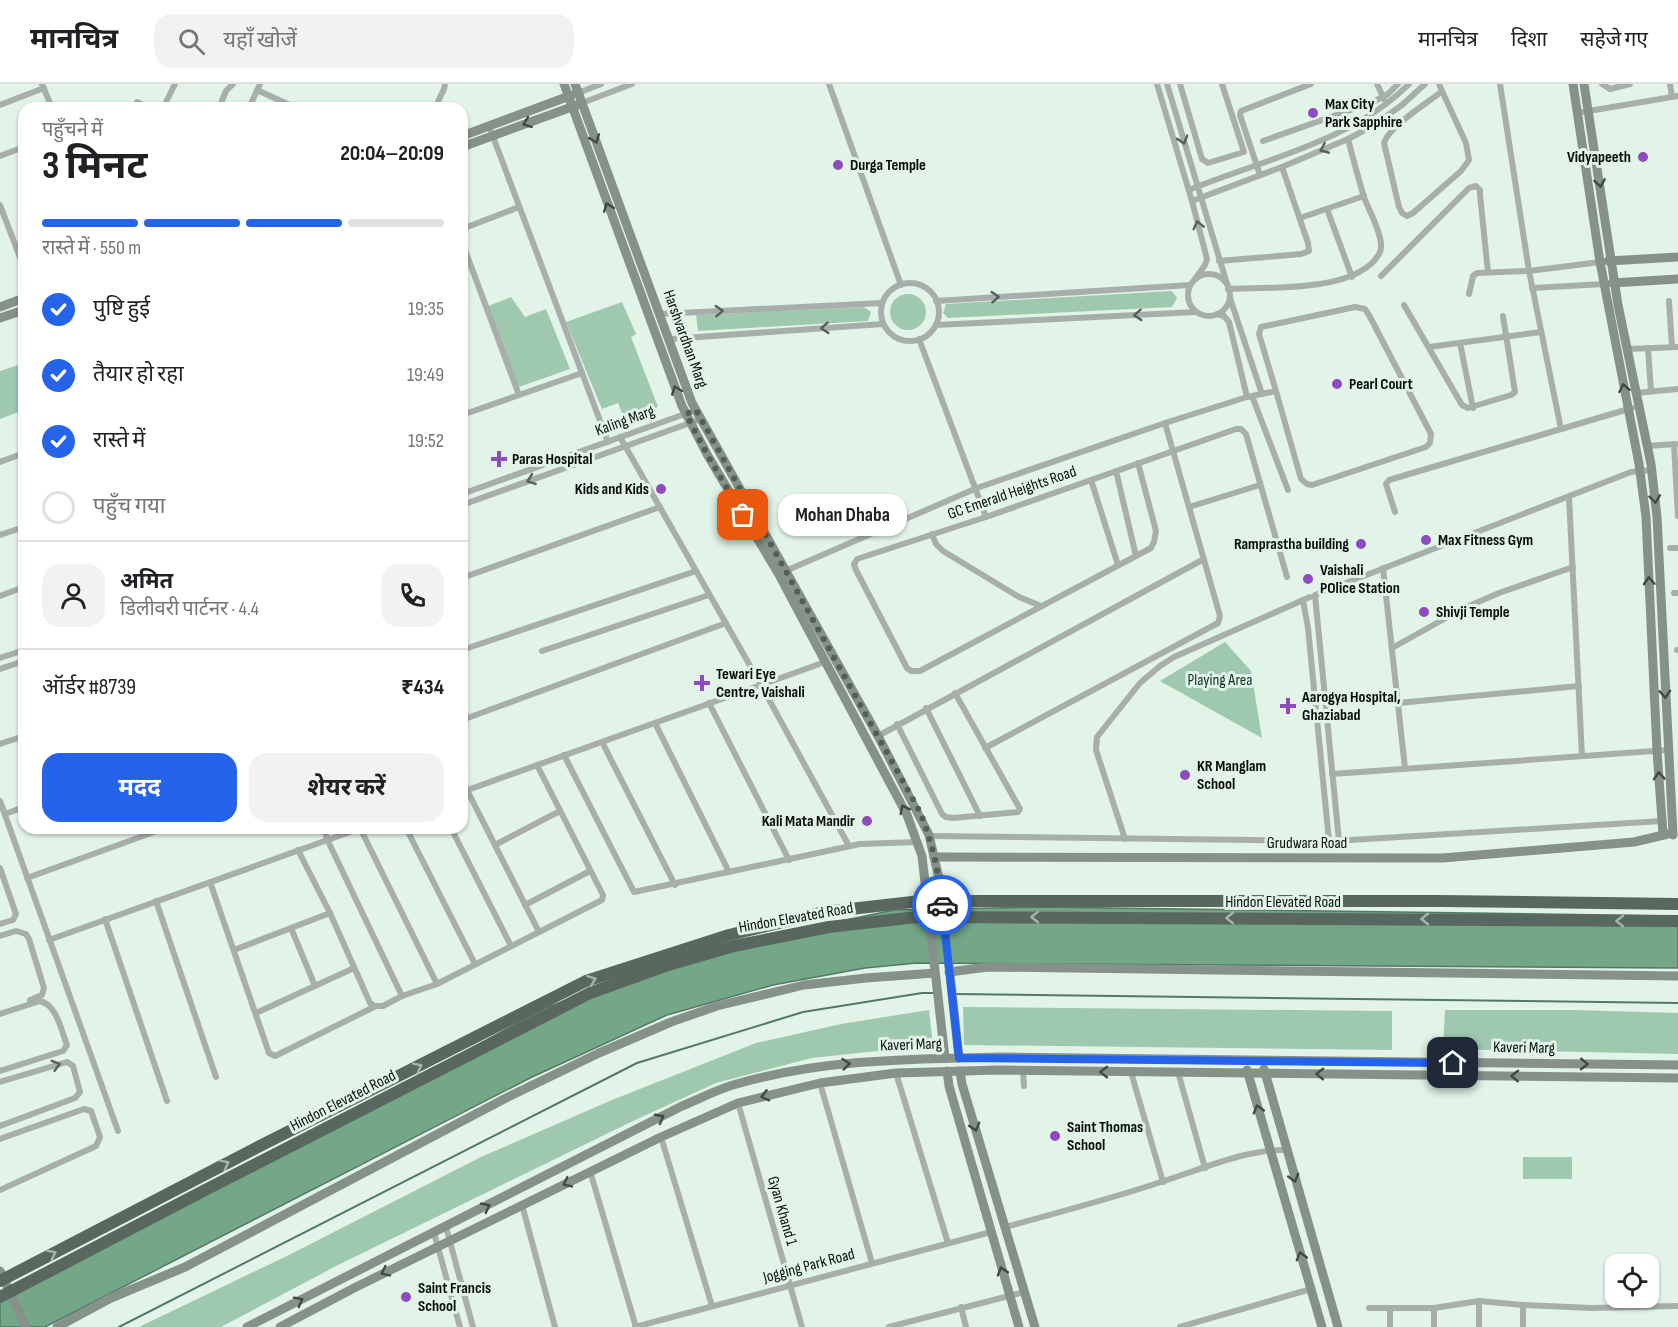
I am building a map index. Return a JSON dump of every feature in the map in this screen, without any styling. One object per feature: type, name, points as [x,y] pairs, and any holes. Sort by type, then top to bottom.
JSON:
[{"type":"highway","name":"Hindon Elevated Road","points":[[0,1281],[586,981],[729,935],[825,912],[921,901],[1442,901],[1678,904]]},
{"type":"highway","name":"Hindon Elevated Road","points":[[0,1297],[590,993],[665,966],[734,946],[829,927],[917,917],[1678,921]]},
{"type":"street","points":[[166,102],[175,84]]},
{"type":"street","points":[[221,102],[226,91],[233,84]]},
{"type":"street","points":[[438,102],[445,84]]},
{"type":"street","name":"Harshvardhan Marg","points":[[564,84],[686,414],[708,456],[782,572],[878,736],[920,812],[930,836],[940,883],[959,1058]]},
{"type":"street","points":[[468,134],[568,96],[576,88],[602,84]]},
{"type":"street","points":[[468,145],[632,84]]},
{"type":"street","points":[[829,84],[901,285]]},
{"type":"street","points":[[1157,84],[1207,259],[1193,282],[1188,298],[1192,309],[1196,312]]},
{"type":"street","points":[[1167,84],[1230,298],[1262,394]]},
{"type":"street","points":[[1180,84],[1202,159],[1208,163],[1244,152],[1222,84]]},
{"type":"street","points":[[1260,175],[1240,115],[1241,111],[1311,84]]},
{"type":"street","points":[[1377,84],[1391,113]]},
{"type":"street","points":[[1263,141],[1383,97],[1398,84]]},
{"type":"street","points":[[1189,190],[1341,131],[1387,104],[1409,84]]},
{"type":"street","points":[[1192,201],[1348,139],[1391,113],[1425,84]]},
{"type":"street","points":[[1438,84],[1442,91],[1466,143],[1469,160],[1461,171],[1407,216],[1399,207],[1384,143],[1394,129],[1442,91]]},
{"type":"street","points":[[1500,84],[1532,288],[1561,429]]},
{"type":"street","points":[[1573,84],[1600,262],[1640,471],[1646,518],[1663,834]]},
{"type":"street","points":[[1584,84],[1618,305],[1647,446],[1657,517],[1668,750],[1676,835]]},
{"type":"street","points":[[1602,84],[1610,89],[1630,84]]},
{"type":"street","points":[[1577,113],[1675,97],[1670,84]]},
{"type":"street","points":[[0,105],[43,86],[50,102]]},
{"type":"street","points":[[253,102],[259,87],[285,102]]},
{"type":"street","name":"Harshvardhan Marg","points":[[576,88],[696,410],[782,572],[825,662],[907,815],[918,842],[926,885],[945,1058]]},
{"type":"street","points":[[489,126],[608,442]]},
{"type":"street","points":[[936,301],[1193,282],[1204,275],[1214,275],[1227,286],[1319,283],[1352,277],[1366,268],[1379,254],[1381,242],[1364,196],[1348,139]]},
{"type":"street","points":[[0,156],[18,149]]},
{"type":"street","points":[[1219,261],[1306,253],[1310,248],[1282,167]]},
{"type":"street","points":[[1381,276],[1469,188],[1476,186],[1480,190],[1488,272]]},
{"type":"street","points":[[1300,218],[1364,196]]},
{"type":"street","points":[[0,205],[18,252]]},
{"type":"street","points":[[468,227],[519,207]]},
{"type":"street","points":[[1328,209],[1352,277]]},
{"type":"street","points":[[1469,294],[1474,274],[1529,271],[1612,260],[1678,257]]},
{"type":"street","points":[[468,258],[519,395]]},
{"type":"street","points":[[1532,288],[1678,279]]},
{"type":"street","points":[[901,285],[922,286],[933,295],[939,309],[936,325],[928,335],[914,341],[900,340],[888,332],[881,318],[882,303],[887,293],[901,285]]},
{"type":"street","points":[[936,325],[1196,312],[1211,316],[1217,314],[1228,304],[1230,298]]},
{"type":"street","points":[[0,307],[18,300]]},
{"type":"street","points":[[1628,349],[1675,347],[1669,302]]},
{"type":"street","points":[[648,314],[882,303]]},
{"type":"street","points":[[1404,305],[1462,405],[1468,408],[1515,392],[1503,316]]},
{"type":"street","points":[[1360,307],[1369,315],[1431,434],[1430,443],[1426,447],[1311,485],[1307,484],[1301,479],[1276,391],[1259,334],[1261,327],[1360,307]]},
{"type":"street","points":[[0,318],[18,312]]},
{"type":"street","points":[[1217,314],[1224,316],[1229,322],[1250,396],[1288,490]]},
{"type":"street","points":[[657,340],[883,324]]},
{"type":"street","points":[[1429,347],[1541,332]]},
{"type":"street","points":[[920,339],[986,517]]},
{"type":"street","points":[[1460,343],[1473,408]]},
{"type":"street","points":[[1648,348],[1651,391]]},
{"type":"street","points":[[468,413],[582,373]]},
{"type":"street","points":[[1636,393],[1678,389]]},
{"type":"street","points":[[782,572],[977,488],[1166,423],[1250,396],[1276,391]]},
{"type":"street","points":[[1395,512],[1386,484],[1389,480],[1639,406]]},
{"type":"street","name":"Kaling Marg","points":[[468,492],[696,410]]},
{"type":"street","name":"Kaling Marg","points":[[468,503],[701,419]]},
{"type":"street","points":[[985,748],[1216,625],[1220,616],[1166,423]]},
{"type":"street","name":"GC Emerald Heights Road","points":[[1041,606],[1019,597],[939,548],[932,534],[1241,429],[1246,434],[1287,577]]},
{"type":"street","points":[[620,437],[761,685],[849,846]]},
{"type":"street","points":[[1647,446],[1676,444],[1678,516]]},
{"type":"street","points":[[0,462],[18,455]]},
{"type":"street","points":[[932,534],[861,557],[854,564],[911,671],[920,671],[1151,548],[1156,537],[1138,463]]},
{"type":"street","points":[[1339,841],[1315,595],[1631,472],[1651,470]]},
{"type":"street","points":[[1116,471],[1136,556]]},
{"type":"street","points":[[1091,480],[1118,565]]},
{"type":"street","points":[[1189,507],[1260,485]]},
{"type":"street","points":[[1569,496],[1582,756]]},
{"type":"street","points":[[468,576],[660,507]]},
{"type":"street","points":[[0,536],[18,529]]},
{"type":"street","points":[[1670,548],[1678,548]]},
{"type":"street","points":[[878,736],[1204,559]]},
{"type":"street","points":[[1392,648],[1462,609],[1499,593],[1573,567]]},
{"type":"street","points":[[1383,568],[1405,768]]},
{"type":"street","points":[[468,648],[696,570]]},
{"type":"street","points":[[0,596],[18,589]]},
{"type":"street","points":[[542,651],[710,595]]},
{"type":"street","points":[[1125,839],[1096,750],[1095,744],[1100,732],[1140,683],[1174,657],[1310,597]]},
{"type":"street","points":[[1303,600],[1308,628],[1329,841]]},
{"type":"street","points":[[468,718],[726,623]]},
{"type":"street","points":[[0,658],[18,652]]},
{"type":"street","points":[[468,790],[825,662]]},
{"type":"street","points":[[0,669],[18,663]]},
{"type":"street","points":[[1398,703],[1579,686]]},
{"type":"street","points":[[897,724],[946,818],[1015,814],[1020,809],[955,693]]},
{"type":"street","points":[[709,704],[789,860]]},
{"type":"street","points":[[926,708],[981,816]]},
{"type":"street","points":[[655,723],[729,872]]},
{"type":"street","points":[[0,744],[18,738]]},
{"type":"street","points":[[602,742],[675,885]]},
{"type":"street","points":[[1332,774],[1668,750]]},
{"type":"street","points":[[564,755],[632,890],[637,893],[849,846],[918,842]]},
{"type":"street","points":[[210,882],[269,1053],[275,1056],[376,1006],[383,1006],[402,996],[437,984],[602,900],[603,896],[537,765]]},
{"type":"street","points":[[468,798],[495,845],[539,932]]},
{"type":"street","points":[[0,801],[118,1131]]},
{"type":"street","points":[[5,813],[18,809]]},
{"type":"street","points":[[495,845],[560,811]]},
{"type":"street","points":[[930,836],[1339,841],[1662,821]]},
{"type":"street","points":[[27,878],[148,834]]},
{"type":"street","points":[[326,834],[402,996]]},
{"type":"street","points":[[49,940],[342,834]]},
{"type":"street","points":[[363,834],[437,984]]},
{"type":"street","points":[[409,834],[475,964]]},
{"type":"street","points":[[454,834],[511,946]]},
{"type":"street","name":"Grudwara Road","points":[[934,857],[1442,858],[1634,842],[1663,834],[1676,835]]},
{"type":"street","points":[[298,850],[330,913],[370,1003],[376,1006]]},
{"type":"street","points":[[0,868],[16,914],[13,920],[0,924]]},
{"type":"street","points":[[525,905],[590,871]]},
{"type":"street","points":[[156,901],[216,1077]]},
{"type":"street","points":[[234,950],[330,913]]},
{"type":"street","points":[[105,920],[167,1101]]},
{"type":"street","points":[[291,928],[315,986]]},
{"type":"street","points":[[0,936],[16,931],[26,934],[44,988],[42,995],[0,1012]]},
{"type":"street","points":[[256,1013],[354,968]]},
{"type":"street","points":[[948,969],[1678,976]]},
{"type":"street","points":[[57,1327],[111,1298],[185,1267],[508,1097],[599,1053],[671,1022],[717,1006],[804,985],[866,978],[935,975]]},
{"type":"street","points":[[0,1012],[40,1001],[47,1002],[52,1007],[68,1045],[63,1051],[0,1071]]},
{"type":"street","name":"Kaveri Marg","points":[[247,1327],[682,1106],[732,1085],[820,1067],[892,1059],[945,1058],[1678,1065]]},
{"type":"street","points":[[1244,1060],[1322,1327]]},
{"type":"street","points":[[1261,1061],[1338,1327]]},
{"type":"street","points":[[0,1082],[67,1062],[73,1066],[80,1090],[75,1098],[0,1126]]},
{"type":"street","points":[[1548,1064],[1549,1077]]},
{"type":"street","points":[[947,1071],[949,1086],[1019,1327]]},
{"type":"street","name":"Kaveri Marg","points":[[280,1327],[450,1240],[661,1137],[738,1103],[820,1083],[896,1072],[947,1071],[1678,1078]]},
{"type":"street","points":[[960,1071],[1035,1327]]},
{"type":"street","points":[[1023,1071],[1024,1086]]},
{"type":"street","points":[[896,1072],[948,1243]]},
{"type":"street","points":[[1131,1072],[1163,1182]]},
{"type":"street","points":[[1178,1072],[1204,1167]]},
{"type":"street","points":[[820,1083],[872,1263]]},
{"type":"street","name":"Gyan Khand 1","points":[[738,1103],[801,1327]]},
{"type":"street","points":[[0,1139],[84,1109],[91,1111],[100,1137],[96,1146],[0,1190]]},
{"type":"street","points":[[661,1137],[711,1306]]},
{"type":"street","points":[[1005,1227],[1269,1149],[1286,1150]]},
{"type":"street","points":[[590,1172],[636,1327]]},
{"type":"street","points":[[522,1205],[555,1327]]},
{"type":"street","points":[[1292,1226],[1307,1222]]},
{"type":"street","points":[[446,1227],[473,1327]]},
{"type":"street","name":"Jogging Park Road","points":[[636,1327],[991,1232]]},
{"type":"street","points":[[434,1233],[460,1327]]},
{"type":"street","points":[[0,1271],[26,1327]]},
{"type":"street","points":[[1180,1327],[1311,1289]]},
{"type":"street","points":[[889,1327],[1024,1292]]},
{"type":"street","points":[[1479,1301],[1479,1327]]},
{"type":"street","points":[[1369,1308],[1434,1308],[1479,1301],[1591,1308],[1678,1306]]},
{"type":"street","points":[[1523,1305],[1523,1327]]},
{"type":"street","points":[[961,1307],[966,1327]]},
{"type":"street","points":[[1390,1308],[1390,1327]]},
{"type":"street","points":[[1434,1308],[1434,1327]]},
{"type":"green space","points":[[1172,291],[1177,298],[1172,307],[948,318],[943,313],[946,304]]},
{"type":"green space","points":[[908,294],[920,300],[926,312],[920,324],[908,330],[896,324],[890,312],[896,300]]},
{"type":"green space","points":[[511,297],[525,317],[546,309],[570,369],[516,388],[486,307]]},
{"type":"green space","points":[[622,302],[636,334],[631,337],[658,407],[624,418],[618,403],[602,409],[566,322]]},
{"type":"green space","points":[[864,307],[871,312],[868,321],[698,331],[696,315]]},
{"type":"green space","points":[[18,365],[18,412],[0,419],[0,371]]},
{"type":"green space","name":"Playing Area","points":[[1225,642],[1251,671],[1262,738],[1160,681]]},
{"type":"green space","points":[[963,1007],[1392,1011],[1392,1050],[964,1045]]},
{"type":"green space","points":[[929,1010],[933,1045],[812,1058],[716,1083],[338,1265],[221,1327],[139,1327],[287,1256],[481,1157],[612,1100],[756,1043],[841,1024]]},
{"type":"green space","points":[[1445,1010],[1678,1013],[1678,1054],[1443,1049]]},
{"type":"green space","points":[[1523,1157],[1572,1157],[1572,1179],[1523,1179]]},
{"type":"shaded area","points":[[1042,907],[1678,916],[1678,968],[917,963],[865,968],[773,985],[667,1015],[530,1078],[45,1327],[0,1327],[0,1292],[411,1081],[545,1008],[724,945],[894,910]]},
{"type":"waterway","points":[[119,1327],[637,1063],[803,1012],[934,993]]},
{"type":"waterway","points":[[955,994],[1678,1003]]},
{"type":"way so far","points":[[743,515],[686,414],[696,410],[920,812],[930,835],[942,905]]},
{"type":"place","name":"Max City Park Sapphire","points":[[1313,113]]},
{"type":"place","name":"Vidyapeeth","points":[[1643,157]]},
{"type":"place","name":"Durga Temple","points":[[838,165]]},
{"type":"place","name":"Pearl Court","points":[[1337,384]]},
{"type":"place","name":"Paras Hospital","points":[[499,459]]},
{"type":"place","name":"Kids and Kids","points":[[661,489]]},
{"type":"place","name":"Mohan Dhaba","points":[[743,515]]},
{"type":"place","name":"Max Fitness Gym","points":[[1426,540]]},
{"type":"place","name":"Ramprastha building","points":[[1361,544]]},
{"type":"place","name":"Vaishali POlice Station","points":[[1308,579]]},
{"type":"place","name":"Shivji Temple","points":[[1424,612]]},
{"type":"place","name":"Tewari Eye Centre, Vaishali","points":[[702,683]]},
{"type":"place","name":"Aarogya Hospital, Ghaziabad","points":[[1288,706]]},
{"type":"place","name":"KR Manglam School","points":[[1185,775]]},
{"type":"place","name":"Kali Mata Mandir","points":[[867,821]]},
{"type":"place","name":"Saint Thomas School","points":[[1055,1136]]},
{"type":"place","name":"Saint Francis School","points":[[406,1297]]},
{"type":"route","points":[[942,905],[959,1058],[1453,1063]]}]
